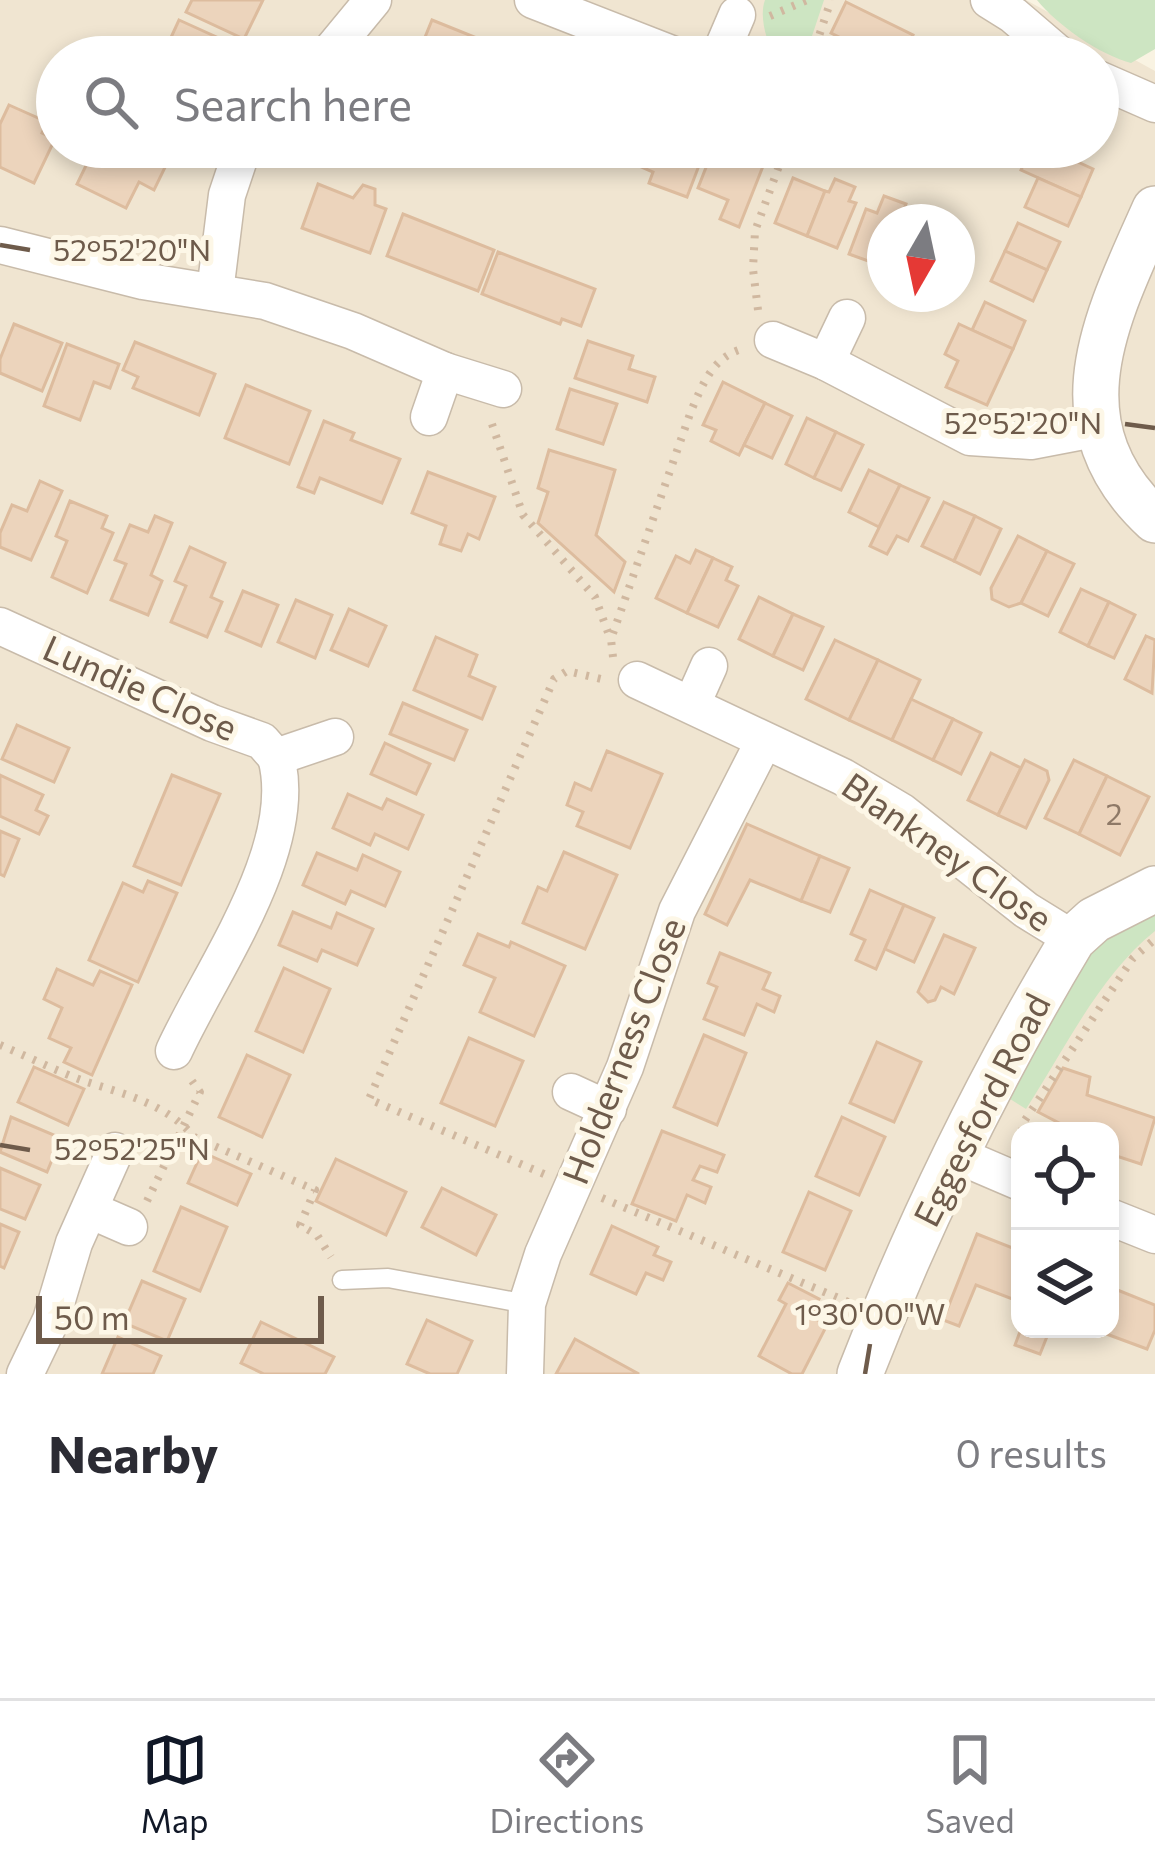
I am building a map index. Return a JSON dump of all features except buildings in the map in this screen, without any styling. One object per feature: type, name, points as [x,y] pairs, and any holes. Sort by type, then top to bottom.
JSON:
[{"type":"street","points":[[343,36],[373,0]]},
{"type":"street","points":[[533,0],[625,36]]},
{"type":"street","points":[[989,0],[1038,36]]},
{"type":"street","points":[[730,36],[745,8]]},
{"type":"street","points":[[1119,88],[1155,104]]},
{"type":"street","points":[[215,292],[227,195],[236,168]]},
{"type":"street","points":[[1155,209],[1102,336],[1093,399],[1099,428],[1132,499],[1155,520]]},
{"type":"street","points":[[0,245],[143,281],[265,301],[503,389]]},
{"type":"street","points":[[826,362],[847,318]]},
{"type":"street","points":[[762,329],[970,437],[1031,441],[1099,428]]},
{"type":"street","points":[[429,417],[445,371]]},
{"type":"street","name":"Lundie Close","points":[[4,636],[262,742],[275,757],[280,795],[260,883],[174,1051]]},
{"type":"street","points":[[692,704],[709,667]]},
{"type":"street","name":"Blankney Close","points":[[637,680],[843,777],[902,812],[1026,910],[1073,939]]},
{"type":"street","name":"Lundie Close","points":[[275,757],[335,737]]},
{"type":"street","name":"Holderness Close","points":[[525,1374],[527,1304],[572,1185],[608,1109],[677,911],[764,741]]},
{"type":"street","name":"Eggesford Road","points":[[860,1374],[957,1155],[1073,939],[1094,920],[1155,889]]},
{"type":"street","points":[[571,1092],[608,1109]]},
{"type":"street","points":[[25,1374],[51,1320],[62,1278],[115,1151]]},
{"type":"street","points":[[957,1155],[1011,1178]]},
{"type":"street","points":[[90,1210],[129,1227]]},
{"type":"street","points":[[1119,1221],[1155,1235]]},
{"type":"lane","points":[[342,1280],[388,1278],[527,1304]]},
{"type":"path","points":[[819,36],[831,0]]},
{"type":"path","points":[[611,639],[707,375],[724,354],[743,349],[762,329],[753,269],[755,231],[778,168]]},
{"type":"path","points":[[503,389],[489,415],[523,515],[595,597],[611,639],[616,672],[607,681],[567,671],[554,679],[369,1099],[726,1248],[881,1319]]},
{"type":"path","points":[[1024,1122],[1132,958],[1155,939]]},
{"type":"path","points":[[0,1045],[89,1083],[117,1088],[182,1123],[194,1137],[316,1190],[300,1226],[317,1235],[342,1280]]},
{"type":"path","points":[[129,1227],[152,1196],[200,1092],[174,1051]]},
{"type":"shaded area","points":[[0,0],[1026,0],[1091,36],[36,36],[36,168],[1119,168],[1119,51],[1155,71],[1155,1374],[0,1374]]},
{"type":"green space","points":[[765,0],[824,0],[812,36],[766,36]]},
{"type":"green space","points":[[1037,0],[1155,0],[1155,49],[1131,63],[1119,59],[1119,36],[1077,36]]},
{"type":"green space","points":[[1155,910],[1155,931],[1100,991],[1026,1109],[1007,1097],[1088,949]]}]
